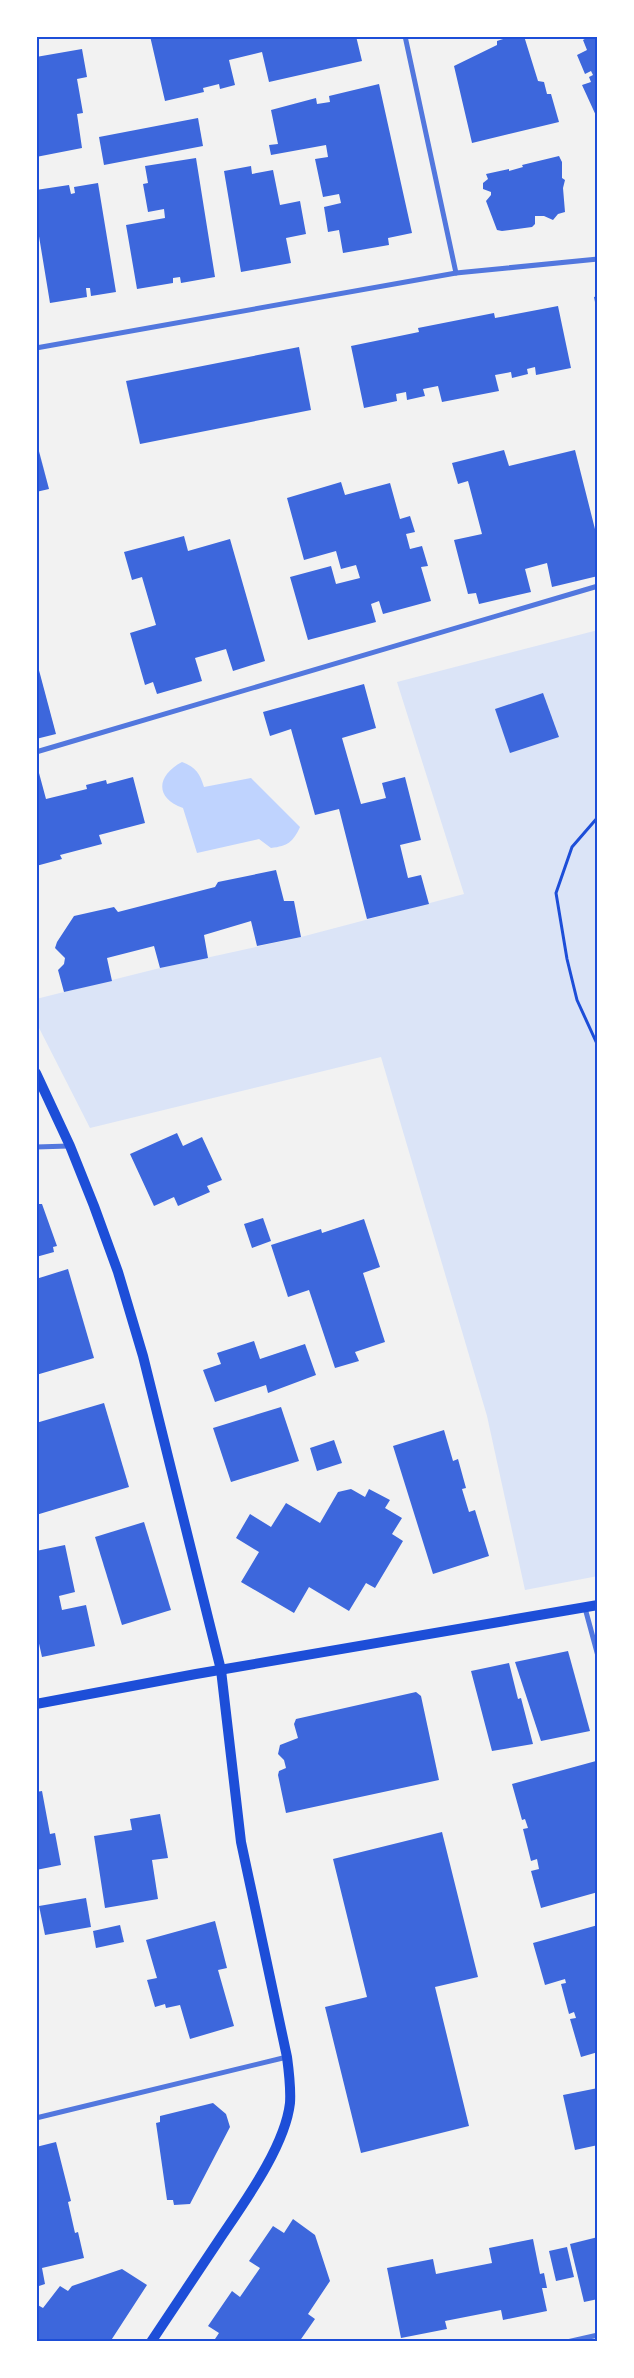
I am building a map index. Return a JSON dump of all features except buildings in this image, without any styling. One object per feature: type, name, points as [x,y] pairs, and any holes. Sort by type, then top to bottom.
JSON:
[{"type":"main road","points":[[36,1073],[70,1146],[118,1272],[143,1356],[221,1670],[241,1842],[287,2057],[290,2104],[280,2135],[268,2161],[237,2214],[151,2342]]},
{"type":"main road","points":[[36,1704],[598,1605]]},
{"type":"street","points":[[405,36],[456,273]]},
{"type":"street","points":[[36,348],[456,273],[598,259]]},
{"type":"street","points":[[36,752],[598,586]]},
{"type":"street","points":[[36,1147],[70,1146]]},
{"type":"street","points":[[585,1608],[598,1656]]},
{"type":"street","points":[[36,2118],[287,2057]]},
{"type":"street","points":[[567,2342],[598,2335]]},
{"type":"path","points":[[598,817],[572,847],[556,893],[567,959],[577,1000],[598,1046]]},
{"type":"shaded area","points":[[598,630],[598,1576],[525,1590],[487,1416],[381,1057],[90,1128],[36,1022],[36,999],[160,968],[301,937],[464,894],[397,682]]},
{"type":"water","points":[[182,762],[191,766],[197,772],[204,787],[251,778],[300,827],[295,836],[286,844],[277,847],[271,848],[259,839],[197,853],[183,808],[167,798],[162,786],[168,773]]}]
